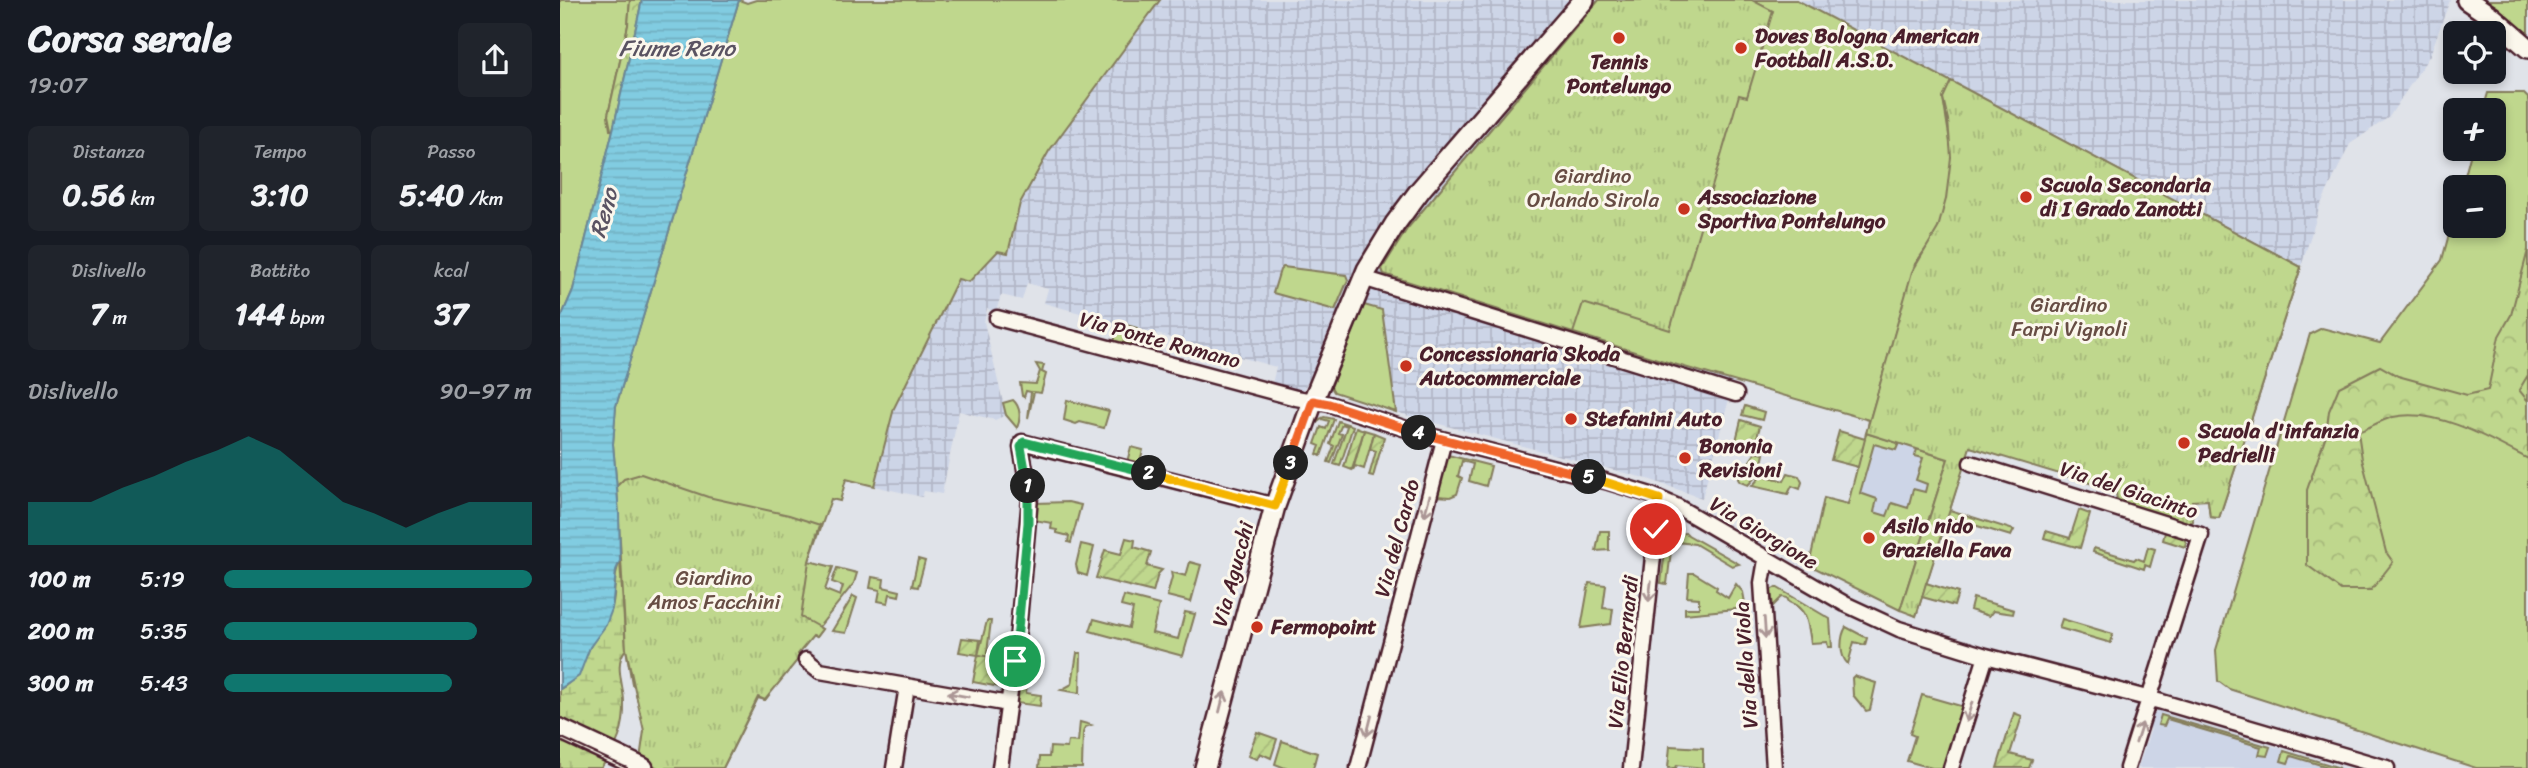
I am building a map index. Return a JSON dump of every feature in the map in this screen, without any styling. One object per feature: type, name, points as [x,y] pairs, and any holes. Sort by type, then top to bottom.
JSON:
[{"type":"street","name":"Via Agucchi","points":[[1205,768],[1275,506],[1313,401],[1363,278],[1395,224],[1421,189],[1584,0]]},
{"type":"street","points":[[2467,0],[2528,48]]},
{"type":"street","points":[[1363,278],[1736,394]]},
{"type":"street","name":"Via Ponte Romano","points":[[997,318],[1313,401]]},
{"type":"street","name":"Via Giorgione","points":[[1313,401],[1444,440],[1616,484],[1659,499],[1885,624],[1986,656],[2150,698],[2387,768]]},
{"type":"street","name":"Via del Cardo","points":[[1358,768],[1444,440]]},
{"type":"street","points":[[1000,768],[1030,502],[1021,447],[1023,442],[1275,506]]},
{"type":"street","name":"Via del Giacinto","points":[[1971,463],[2201,535],[2127,768]]},
{"type":"street","name":"Via Elio Bernardi","points":[[1631,768],[1659,499]]},
{"type":"street","name":"Via della Viola","points":[[1766,560],[1762,583],[1774,768]]},
{"type":"street","points":[[1951,768],[1986,656]]},
{"type":"street","points":[[806,660],[820,671],[1009,704]]},
{"type":"street","points":[[894,768],[907,686]]},
{"type":"street","points":[[560,729],[643,768]]},
{"type":"street","points":[[560,744],[611,768]]},
{"type":"shaded area","points":[[1160,0],[1599,0],[1407,229],[1385,274],[1734,381],[1702,498],[1648,479],[1409,416],[1334,392],[1331,387],[1309,380],[1302,391],[1272,384],[1276,367],[1044,303],[1048,289],[1027,283],[1022,300],[1001,295],[996,311],[987,309],[984,322],[1006,415],[995,420],[959,411],[942,494],[924,491],[922,497],[874,486],[894,408],[958,279],[969,282],[998,251],[1017,219],[1020,203],[1049,151]]},
{"type":"shaded area","points":[[1797,0],[2450,0],[2430,55],[2389,117],[2350,144],[2320,206],[2301,267]]},
{"type":"shaded area","name":"Asilo nido Graziella Fava","points":[[1866,433],[1948,459],[1900,610],[1809,565],[1824,498],[1848,504]]},
{"type":"shaded area","points":[[2159,710],[2345,768],[2138,768],[2151,729],[2148,724],[2151,715]]},
{"type":"green space","points":[[560,0],[630,0],[628,25],[608,115],[610,130],[613,130],[573,290],[560,320]]},
{"type":"green space","points":[[630,0],[642,0],[611,130],[608,115],[628,25]]},
{"type":"green space","points":[[739,0],[747,3],[756,0],[1160,0],[1049,151],[1020,203],[1008,253],[998,251],[969,282],[958,279],[894,408],[874,486],[846,479],[840,501],[831,499],[809,561],[833,567],[825,590],[840,596],[843,586],[832,582],[837,568],[857,573],[854,583],[819,627],[822,629],[816,637],[811,634],[765,700],[758,698],[723,768],[632,684],[626,649],[613,444],[616,406]]},
{"type":"green space","name":"Associazione Sportiva Pontelungo","points":[[1599,0],[1797,0],[2301,267],[2219,518],[2210,517],[2208,500],[1949,87],[1943,98],[1953,160],[1957,242],[1930,243],[1915,264],[1868,426],[1869,420],[1667,362],[1384,274],[1382,269],[1407,229]]},
{"type":"green space","name":"Giardino Orlando Sirola","points":[[1599,0],[1752,0],[1773,11],[1747,97],[1739,95],[1670,330],[1583,303],[1573,333],[1384,274],[1382,269],[1407,229]]},
{"type":"green space","points":[[2480,0],[2528,0],[2528,40]]},
{"type":"green space","name":"Giardino Farpi Vignoli","points":[[1951,81],[2301,267],[2219,518],[2210,517],[2208,500],[2192,501],[2193,521],[2190,524],[2117,503],[2116,491],[1970,447],[1916,616],[1900,610],[1948,459],[1866,433],[1912,272],[1938,228],[1946,199],[1951,157],[1943,98]]},
{"type":"green space","points":[[2488,93],[2523,93],[2528,98],[2528,768],[2476,768],[2229,689],[2218,681],[2216,650],[2310,334],[2322,328],[2380,343],[2442,260],[2448,238],[2506,238],[2506,175],[2465,175],[2469,161],[2506,161],[2506,98],[2487,98]]},
{"type":"green space","points":[[2528,250],[2528,375],[2519,390],[2528,401],[2528,459],[2463,427],[2427,417],[2393,417],[2358,432],[2362,459],[2386,552],[2393,562],[2371,590],[2341,590],[2307,565],[2307,490],[2326,435],[2329,411],[2339,387],[2380,366],[2398,376],[2467,395],[2488,390],[2499,336],[2511,315]]},
{"type":"green space","points":[[1283,267],[1346,275],[1348,280],[1335,310],[1273,293]]},
{"type":"green space","points":[[1364,305],[1382,310],[1396,412],[1334,392],[1331,387]]},
{"type":"green space","points":[[1119,323],[1137,328],[1131,346],[1114,342]]},
{"type":"green space","points":[[1036,364],[1044,365],[1042,372],[1046,374],[1041,393],[1034,392],[1028,418],[1031,392],[1026,391],[1024,397],[1022,396],[1020,383],[1036,384],[1040,371]]},
{"type":"green space","points":[[1013,400],[1020,413],[1017,428],[1006,415],[1003,403]]},
{"type":"green space","points":[[1067,400],[1109,411],[1104,428],[1064,420]]},
{"type":"green space","points":[[1745,406],[1764,412],[1762,420],[1742,415]]},
{"type":"green space","points":[[1324,417],[1334,419],[1321,456],[1317,454],[1320,446],[1315,444],[1321,427],[1326,429],[1329,421],[1322,419],[1315,424]]},
{"type":"green space","points":[[1741,420],[1760,426],[1757,437],[1748,440],[1742,448],[1735,445]]},
{"type":"green space","points":[[1338,421],[1353,426],[1340,466],[1334,464],[1347,426],[1342,424],[1338,433],[1342,434],[1331,463],[1328,462],[1334,446],[1330,444]]},
{"type":"green space","points":[[1356,427],[1364,430],[1352,470],[1344,467]]},
{"type":"green space","points":[[1364,430],[1374,433],[1364,469],[1355,466],[1353,470]]},
{"type":"green space","points":[[1839,431],[1865,439],[1858,467],[1831,460]]},
{"type":"green space","points":[[1374,433],[1384,437],[1373,477],[1369,476],[1376,451],[1370,449]]},
{"type":"green space","name":"Asilo nido Graziella Fava","points":[[1866,433],[1899,443],[1896,450],[1874,444],[1860,493],[1877,499],[1874,512],[1887,516],[1892,503],[1908,508],[1913,489],[1925,492],[1927,484],[1916,480],[1923,458],[1915,456],[1917,449],[1948,459],[1900,610],[1809,565],[1824,498],[1848,504]]},
{"type":"green space","points":[[1131,447],[1143,450],[1140,461],[1153,464],[1152,468],[1127,462]]},
{"type":"green space","points":[[1756,452],[1764,454],[1760,472],[1748,485],[1740,482],[1738,479]]},
{"type":"green space","points":[[1448,455],[1491,466],[1486,486],[1469,481],[1473,464],[1462,461],[1458,476],[1462,478],[1457,494],[1450,497],[1437,496]]},
{"type":"green space","points":[[1958,468],[1962,469],[1950,510],[2014,530],[2011,536],[1947,517],[1916,616],[1912,614]]},
{"type":"green space","points":[[1788,473],[1799,476],[1802,482],[1800,489],[1792,486],[1788,494],[1752,486],[1762,475],[1784,481]]},
{"type":"green space","name":"Giardino Amos Facchini","points":[[641,474],[708,497],[789,515],[820,525],[809,561],[801,617],[822,629],[798,654],[800,657],[765,700],[758,697],[723,768],[658,768],[640,759],[644,731],[626,649],[617,486],[624,479]]},
{"type":"green space","points":[[1068,502],[1081,505],[1071,543],[1068,542],[1069,536],[1051,529],[1052,523],[1034,520],[1036,503]]},
{"type":"green space","points":[[2079,510],[2090,514],[2080,548],[2044,538],[2046,531],[2070,538]]},
{"type":"green space","points":[[1600,531],[1609,531],[1609,550],[1596,551]]},
{"type":"green space","points":[[2165,532],[2183,538],[2185,547],[2163,540]]},
{"type":"green space","points":[[1686,533],[1739,564],[1732,566],[1695,544],[1676,542],[1675,534]]},
{"type":"green space","points":[[1671,536],[1667,584],[1661,583],[1666,543]]},
{"type":"green space","points":[[1126,538],[1135,540],[1134,547],[1151,552],[1147,566],[1162,570],[1158,574],[1153,592],[1096,578],[1105,550],[1121,554]]},
{"type":"green space","points":[[1081,544],[1094,547],[1087,576],[1078,573],[1076,565]]},
{"type":"green space","points":[[2148,547],[2155,549],[2150,567],[2145,565],[2144,569],[2093,552],[2094,548],[2144,561]]},
{"type":"green space","points":[[918,559],[925,561],[918,587],[912,586]]},
{"type":"green space","points":[[620,561],[626,649],[620,661],[624,702],[621,729],[616,745],[601,768],[560,768],[560,689],[576,674],[609,614]]},
{"type":"green space","points":[[1190,562],[1201,565],[1191,602],[1167,596],[1171,572],[1186,576]]},
{"type":"green space","points":[[1689,573],[1694,573],[1717,587],[1716,590],[1728,598],[1736,584],[1743,592],[1746,608],[1685,614],[1685,608],[1699,608],[1699,598],[1687,597]]},
{"type":"green space","points":[[872,577],[884,579],[883,587],[900,591],[899,596],[890,594],[888,603],[878,601],[880,590],[870,588]]},
{"type":"green space","points":[[1589,583],[1606,585],[1603,608],[1613,609],[1611,624],[1581,628]]},
{"type":"green space","points":[[1926,583],[1958,593],[1954,606],[1922,597]]},
{"type":"green space","points":[[1776,587],[1830,619],[1832,647],[1828,647],[1827,642],[1811,643],[1804,613],[1787,598],[1782,597],[1773,606],[1771,590]]},
{"type":"green space","points":[[853,596],[857,598],[846,633],[832,631]]},
{"type":"green space","points":[[1124,596],[1159,605],[1152,633],[1178,639],[1185,612],[1195,614],[1183,656],[1090,631],[1094,619],[1129,628],[1133,609],[1121,606]]},
{"type":"green space","points":[[1973,598],[2014,610],[2013,614],[1993,611],[1989,616],[1970,610]]},
{"type":"green space","points":[[2062,619],[2113,634],[2111,643],[2059,628]]},
{"type":"green space","points":[[987,621],[991,621],[987,653],[1008,657],[1008,660],[978,655]]},
{"type":"green space","points":[[1846,627],[1867,638],[1865,645],[1854,642],[1848,664],[1841,646]]},
{"type":"green space","points":[[962,638],[980,640],[978,655],[959,652]]},
{"type":"green space","points":[[1077,653],[1081,653],[1080,693],[1061,690],[1072,684]]},
{"type":"green space","points":[[978,655],[1009,660],[1005,688],[973,682]]},
{"type":"green space","points":[[1041,667],[1039,676],[1020,676],[1020,668]]},
{"type":"green space","points":[[1854,676],[1876,683],[1870,710],[1866,711],[1853,695]]},
{"type":"green space","points":[[1018,684],[1027,685],[1026,693],[1041,695],[1040,706],[1016,703]]},
{"type":"green space","points":[[1922,695],[1964,707],[1945,768],[1932,768],[1907,761],[1915,736],[1910,734]]},
{"type":"green space","points":[[2014,713],[2022,716],[2010,754],[2032,760],[2029,768],[1997,768]]},
{"type":"green space","points":[[2161,715],[2270,747],[2267,756],[2259,755],[2261,747],[2167,719],[2164,726],[2158,725]]},
{"type":"green space","points":[[1080,722],[1091,725],[1085,727],[1083,733],[1082,768],[1039,768],[1040,757],[1049,757],[1050,747],[1067,748],[1068,741],[1078,742]]},
{"type":"green space","points":[[1257,732],[1277,739],[1271,758],[1260,753],[1257,759],[1248,756]]},
{"type":"green space","points":[[1282,741],[1317,753],[1313,768],[1285,768],[1275,764]]},
{"type":"green space","points":[[1670,746],[1703,748],[1703,768],[1677,765],[1676,768],[1668,768]]},
{"type":"green space","points":[[2284,751],[2340,768],[2331,768],[2291,756],[2288,763],[2281,761]]},
{"type":"water","name":"Fiume Reno","points":[[642,0],[739,0],[616,406],[613,444],[620,561],[616,570],[612,609],[606,625],[590,647],[579,676],[560,689],[560,320],[573,290]]},
{"type":"tram line","points":[[560,737],[627,768]]},
{"type":"place","name":"Tennis Pontelungo","points":[[1619,38]]},
{"type":"place","name":"Doves Bologna American Football A.S.D.","points":[[1741,48]]},
{"type":"place","name":"Scuola Secondaria di I Grado Zanotti","points":[[2026,197]]},
{"type":"place","name":"Associazione Sportiva Pontelungo","points":[[1684,209]]},
{"type":"place","name":"Concessionaria Skoda Autocommerciale","points":[[1406,366]]},
{"type":"place","name":"Stefanini Auto","points":[[1571,419]]},
{"type":"place","name":"Scuola d'infanzia Pedrielli","points":[[2184,443]]},
{"type":"place","name":"Bononia Revisioni","points":[[1685,458]]},
{"type":"place","name":"Asilo nido Graziella Fava","points":[[1869,538]]},
{"type":"place","name":"Fermopoint","points":[[1257,627]]},
{"type":"route","points":[[1015,661],[1030,502],[1021,447],[1024,442],[1275,506],[1313,401],[1422,434],[1651,495],[1659,499],[1656,529]]},
{"type":"water label","name":"Reno","points":[[604,213]]}]
